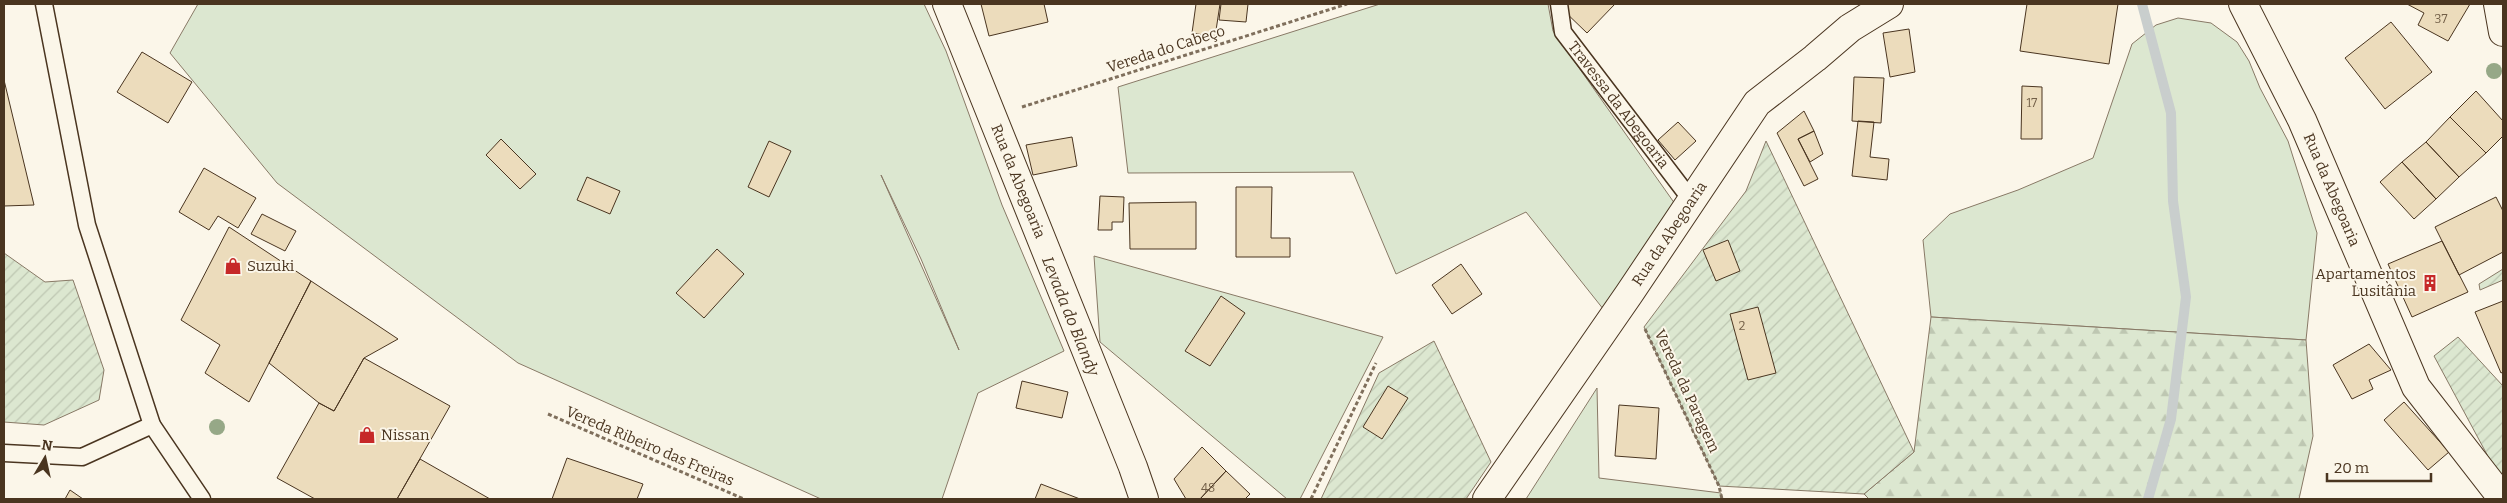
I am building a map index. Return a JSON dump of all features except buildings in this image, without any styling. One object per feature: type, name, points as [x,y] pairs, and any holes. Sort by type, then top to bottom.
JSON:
[{"type":"street","name":"Rua da Abegoaria","points":[[947,4],[1133,467],[1144,499]]},
{"type":"street","name":"Rua da Abegoaria","points":[[1487,499],[1630,294],[1757,103],[1816,58],[1850,28],[1888,4]]},
{"type":"street","name":"Rua da Abegoaria","points":[[2243,4],[2302,120],[2416,387],[2503,499]]},
{"type":"street","points":[[2498,4],[2503,32]]},
{"type":"lane","points":[[44,4],[88,225],[152,425],[202,499]]},
{"type":"lane","name":"Travessa da Abegoaria","points":[[1559,4],[1563,32],[1692,201]]},
{"type":"lane","points":[[4,453],[82,457],[152,425]]},
{"type":"path","name":"Vereda do Cabeço","points":[[992,116],[1347,4]]},
{"type":"path","name":"Vereda da Paragem","points":[[1630,294],[1719,486],[1722,499]]},
{"type":"path","points":[[1311,499],[1376,363]]},
{"type":"path","name":"Vereda Ribeiro das Freiras","points":[[548,414],[744,499]]},
{"type":"green space","points":[[198,4],[924,4],[946,51],[1002,205],[1064,351],[978,393],[942,499],[821,499],[518,363],[277,183],[170,53]],"holes":[[[881,175],[921,259],[959,350]]]},
{"type":"green space","points":[[1380,4],[1548,4],[1553,31],[1680,211],[1604,310],[1526,212],[1396,274],[1353,172],[1128,173],[1118,87]]},
{"type":"green space","points":[[2178,18],[2211,23],[2237,42],[2249,61],[2260,88],[2288,141],[2317,233],[2306,340],[1931,317],[1923,240],[1950,214],[2018,190],[2093,158],[2132,44],[2156,25]]},
{"type":"green space","points":[[1766,141],[1914,452],[1864,494],[1719,486],[1644,327],[1746,191]]},
{"type":"green space","points":[[4,253],[45,282],[73,280],[104,370],[99,400],[44,425],[4,422]]},
{"type":"green space","points":[[1094,256],[1383,337],[1300,499],[1287,499],[1100,342]]},
{"type":"green space","points":[[2503,269],[2503,280],[2480,290],[2479,284]]},
{"type":"green space","points":[[1931,317],[2306,340],[2313,436],[2299,499],[1869,499],[1864,494],[1914,452]]},
{"type":"green space","points":[[2458,337],[2503,386],[2503,473],[2498,475],[2434,356]]},
{"type":"green space","points":[[1434,341],[1491,462],[1466,499],[1321,499],[1379,373]]},
{"type":"green space","points":[[1597,388],[1599,478],[1721,493],[1722,499],[1526,499]]},
{"type":"waterway","points":[[2142,4],[2171,113],[2173,201],[2186,297],[2171,419],[2148,499]]},
{"type":"place","name":"Suzuki","points":[[233,266]]},
{"type":"place","name":"Apartamentos Lusitânia","points":[[2430,283]]},
{"type":"place","name":"Nissan","points":[[367,435]]},
{"type":"water label","name":"Levada do Blandy","points":[[1071,316]]}]
